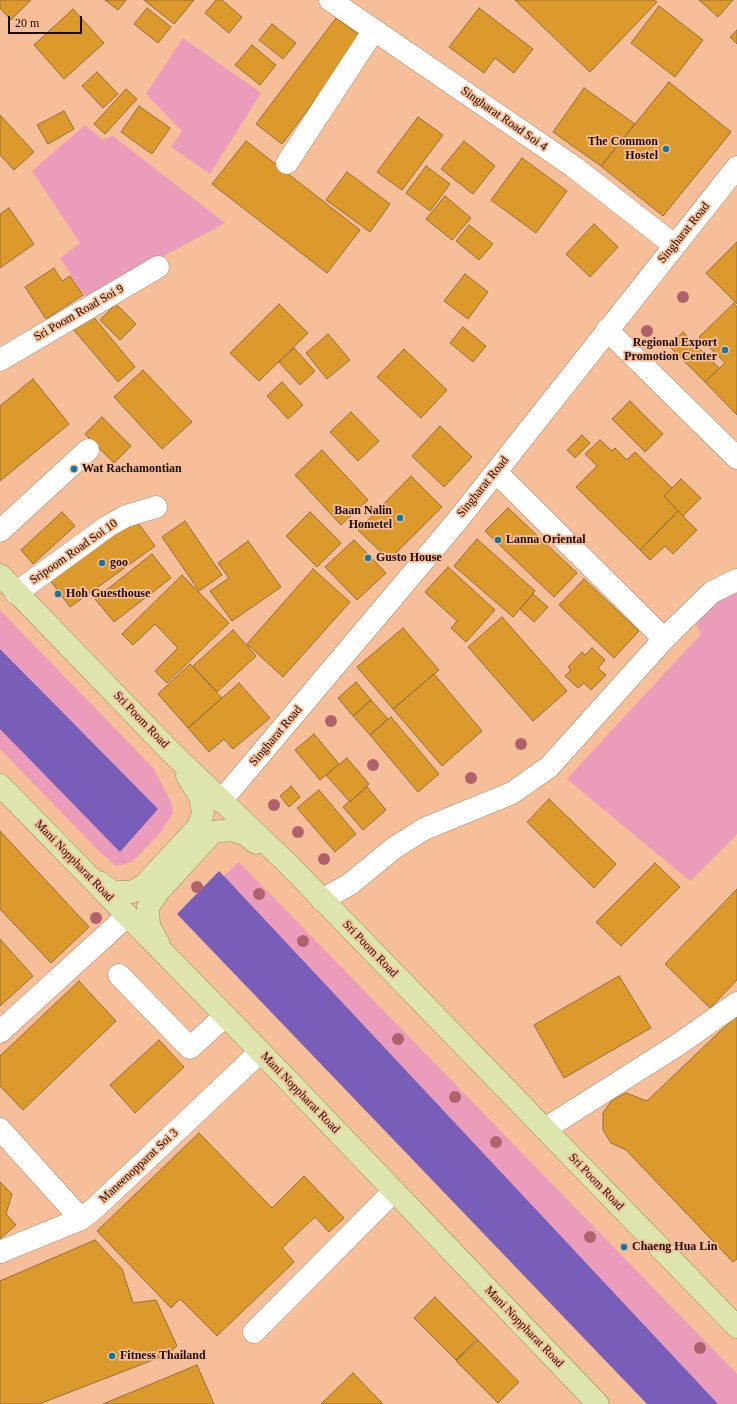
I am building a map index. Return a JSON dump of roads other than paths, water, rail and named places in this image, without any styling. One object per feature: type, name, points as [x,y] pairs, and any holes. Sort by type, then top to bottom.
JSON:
[{"type":"main road","name":"Sri Poom Road","points":[[0,575],[171,752],[289,866],[737,1327]]},
{"type":"main road","points":[[167,957],[149,926],[148,907],[151,888],[205,829],[200,797],[171,752]]},
{"type":"main road","name":"Mani Noppharat Road","points":[[0,785],[260,1052],[598,1404]]},
{"type":"main road","points":[[205,829],[232,830],[246,835],[289,866]]},
{"type":"main road","points":[[81,868],[113,892],[132,892],[151,888]]},
{"type":"street","name":"Singharat Road Soi 4","points":[[330,0],[574,167],[674,245]]},
{"type":"street","points":[[287,164],[374,30]]},
{"type":"street","name":"Singharat Road","points":[[221,801],[496,472],[737,167]]},
{"type":"street","name":"Sri Poom Road Soi 9","points":[[0,360],[158,267]]},
{"type":"street","points":[[607,330],[737,458]]},
{"type":"street","points":[[0,531],[88,450]]},
{"type":"street","points":[[496,472],[664,639]]},
{"type":"street","name":"Sripoom Road Soi 10","points":[[16,592],[108,526],[126,516],[156,507]]},
{"type":"street","points":[[322,900],[350,884],[394,848],[424,829],[512,793],[548,767],[664,639],[712,592],[737,580]]},
{"type":"street","points":[[0,1032],[127,916]]},
{"type":"street","points":[[119,975],[190,1048],[225,1016]]},
{"type":"street","points":[[545,1129],[679,1044],[737,1003]]},
{"type":"street","name":"Maneenopparat Soi 3","points":[[0,1252],[81,1219],[95,1208],[260,1052]]},
{"type":"street","points":[[0,1129],[81,1219]]},
{"type":"street","points":[[254,1332],[394,1191]]},
{"type":"place","name":"The Common Hostel","points":[[666,149]]},
{"type":"place","name":"Regional Export Promotion Center","points":[[725,350]]},
{"type":"place","name":"Wat Rachamontian","points":[[74,469]]},
{"type":"place","name":"Baan Nalin Hometel","points":[[400,518]]},
{"type":"place","name":"Lanna Oriental","points":[[498,540]]},
{"type":"place","name":"Gusto House","points":[[368,558]]},
{"type":"place","name":"goo","points":[[102,563]]},
{"type":"place","name":"Hoh Guesthouse","points":[[58,594]]},
{"type":"place","name":"Chaeng Hua Lin","points":[[624,1247]]},
{"type":"place","name":"Fitness Thailand","points":[[112,1356]]}]
